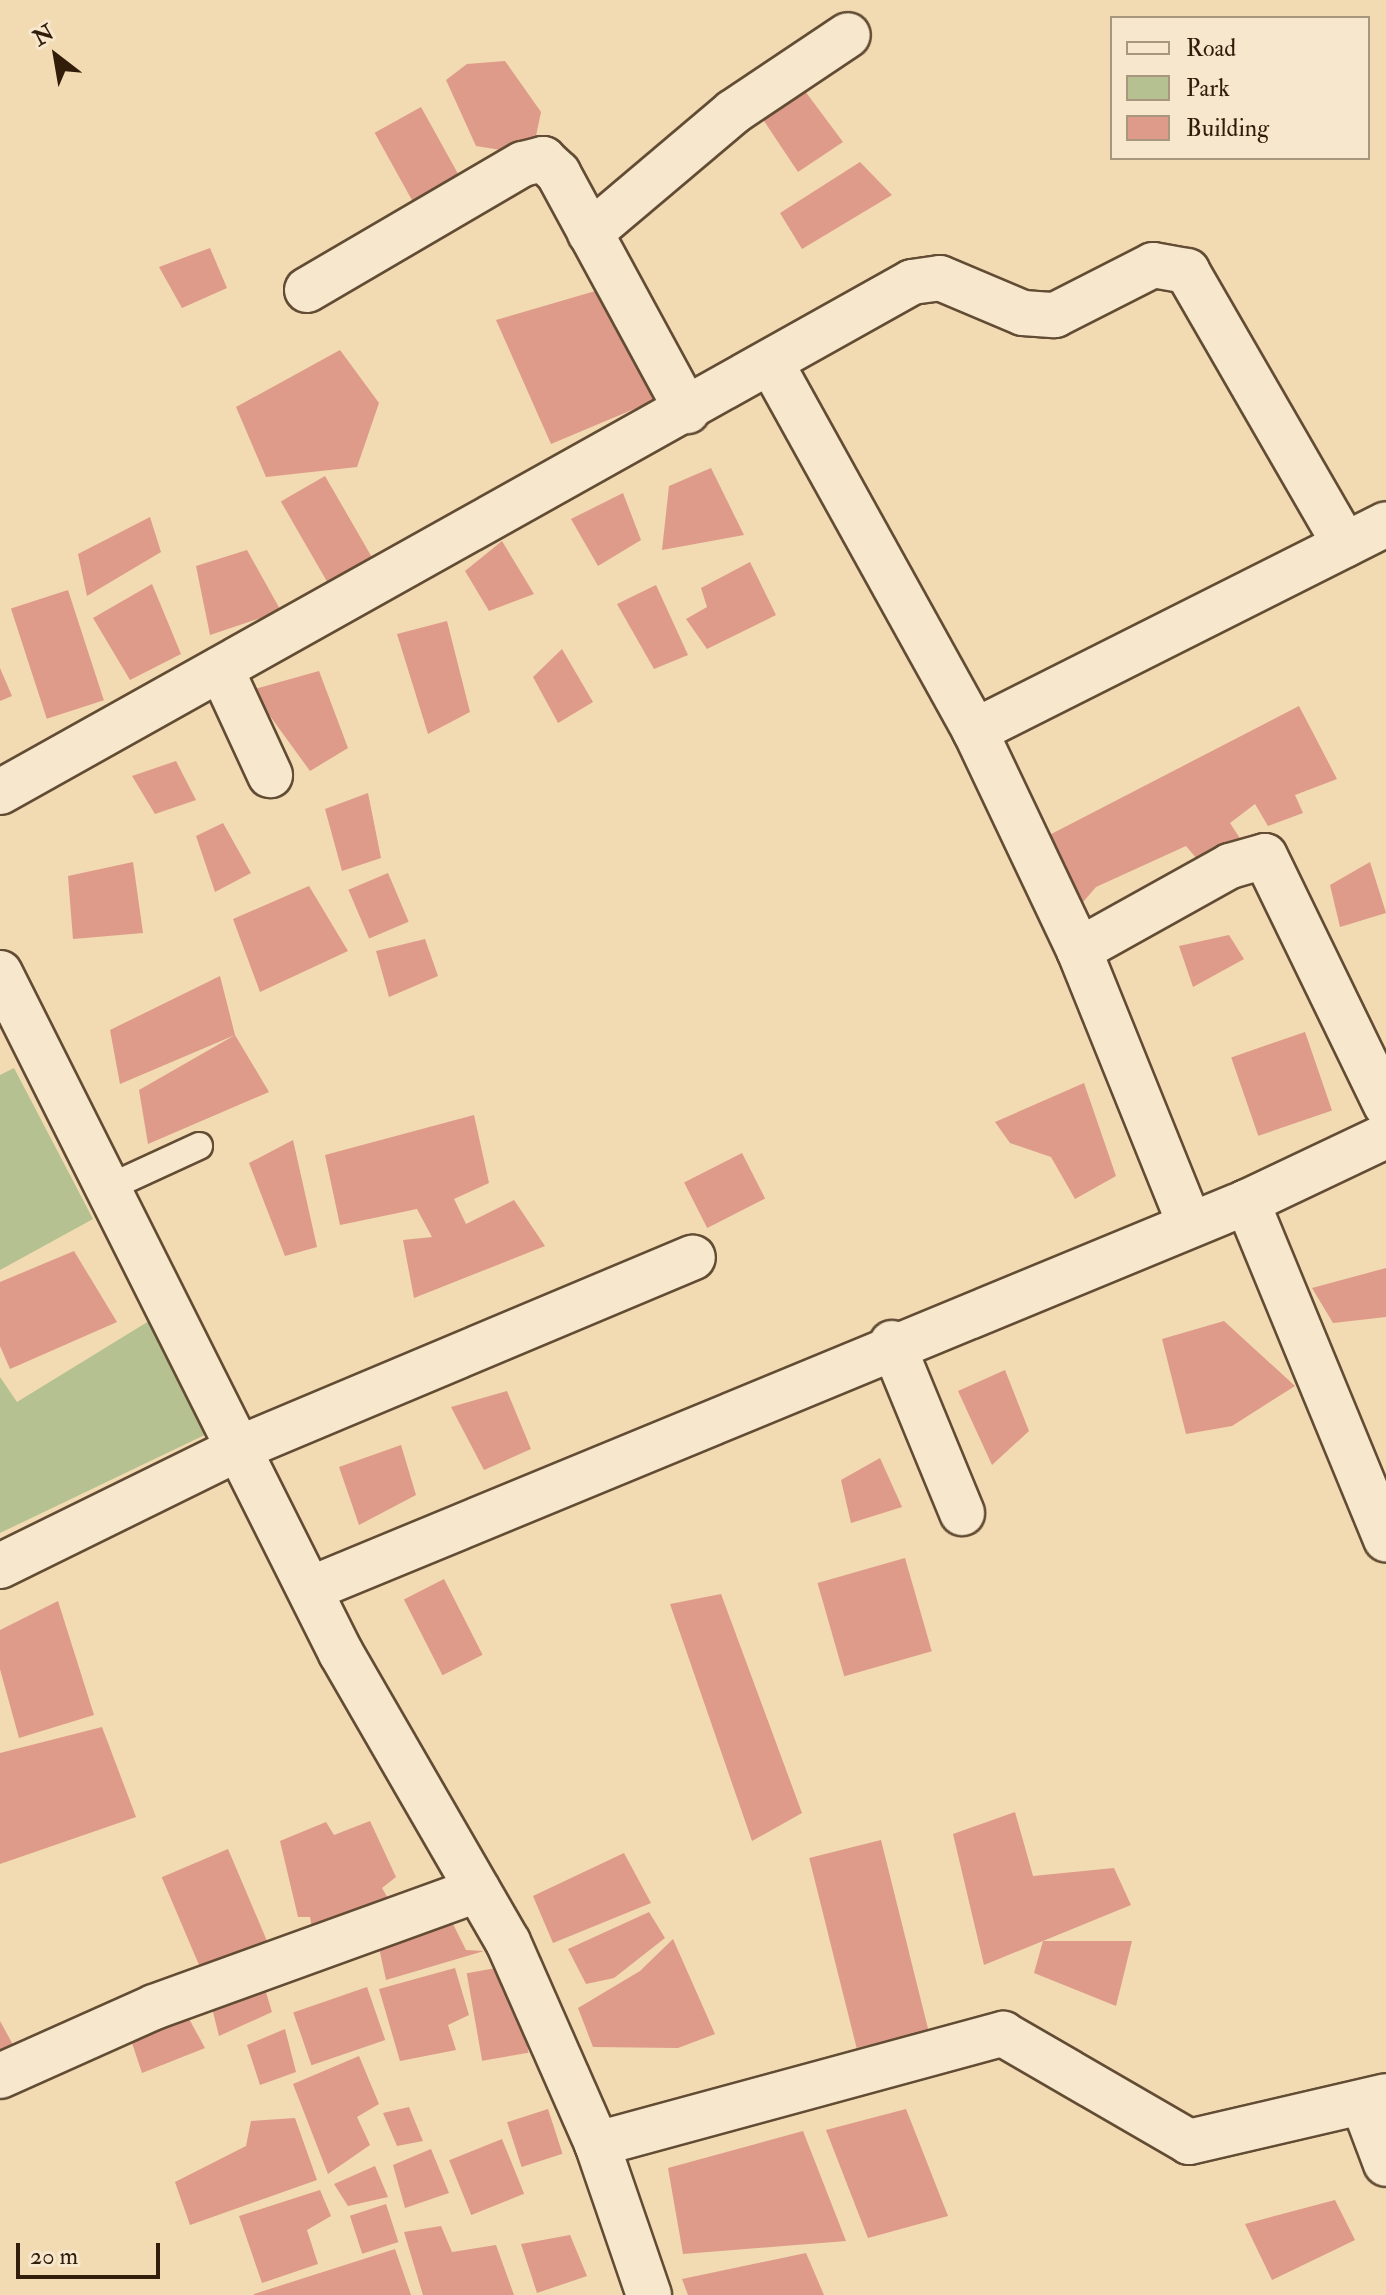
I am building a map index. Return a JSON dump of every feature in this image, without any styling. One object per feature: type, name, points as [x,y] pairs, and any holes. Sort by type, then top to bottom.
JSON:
[{"type":"street","points":[[590,233],[733,112],[848,35]]},
{"type":"street","points":[[307,290],[523,164],[543,159],[590,233],[687,411]]},
{"type":"street","points":[[0,792],[687,411],[912,282],[940,278],[1023,313],[1055,315],[1153,265],[1171,264],[1187,271],[1345,545]]},
{"type":"street","points":[[771,363],[975,731],[1079,950],[1189,1222]]},
{"type":"street","points":[[975,731],[1386,524]]},
{"type":"street","points":[[221,669],[270,775]]},
{"type":"street","points":[[1079,950],[1230,866],[1265,856],[1386,1105]]},
{"type":"street","points":[[0,973],[242,1447],[310,1589],[478,1890],[597,2144],[649,2295]]},
{"type":"street","points":[[310,1589],[892,1343],[1189,1222],[1247,1202],[1386,1136]]},
{"type":"street","points":[[1247,1202],[1386,1540]]},
{"type":"street","points":[[0,1566],[242,1447],[693,1257]]},
{"type":"street","points":[[892,1343],[962,1513]]},
{"type":"street","points":[[0,2076],[154,2007],[478,1890]]},
{"type":"street","points":[[597,2144],[1003,2034],[1189,2142],[1374,2099],[1386,2164]]},
{"type":"lane","points":[[110,1187],[199,1146]]},
{"type":"green space","points":[[14,1068],[93,1219],[0,1270],[0,1075]]},
{"type":"green space","points":[[149,1321],[213,1431],[0,1533],[0,1377],[17,1402]]},
{"type":"building","points":[[505,61],[541,112],[532,155],[476,146],[446,80],[467,64]]},
{"type":"building","points":[[793,75],[843,142],[798,172],[756,109]]},
{"type":"building","points":[[421,107],[465,186],[418,211],[375,133]]},
{"type":"building","points":[[860,162],[892,195],[802,249],[780,213]]},
{"type":"building","points":[[210,248],[227,288],[182,308],[159,267]]},
{"type":"building","points":[[609,287],[665,396],[551,444],[496,320]]},
{"type":"building","points":[[340,350],[379,403],[357,467],[266,477],[236,407]]},
{"type":"building","points":[[711,468],[744,535],[662,550],[669,486]]},
{"type":"building","points":[[325,476],[374,560],[329,586],[281,502]]},
{"type":"building","points":[[623,493],[641,540],[598,566],[571,519]]},
{"type":"building","points":[[150,517],[161,552],[87,596],[78,554]]},
{"type":"building","points":[[502,541],[534,594],[489,611],[465,571]]},
{"type":"building","points":[[247,550],[281,611],[210,635],[196,566]]},
{"type":"building","points":[[750,562],[776,615],[707,649],[686,619],[707,607],[701,588]]},
{"type":"building","points":[[152,584],[181,654],[130,680],[93,618]]},
{"type":"building","points":[[656,585],[688,655],[654,669],[617,604]]},
{"type":"building","points":[[68,590],[104,700],[47,719],[11,609]]},
{"type":"building","points":[[447,621],[470,712],[428,734],[397,634]]},
{"type":"building","points":[[562,649],[593,702],[558,723],[533,677]]},
{"type":"building","points":[[0,668],[12,696],[0,701]]},
{"type":"building","points":[[319,671],[348,748],[310,771],[251,690]]},
{"type":"building","points":[[1299,706],[1337,779],[1295,795],[1303,813],[1268,826],[1255,804],[1230,823],[1245,846],[1203,866],[1186,846],[1096,887],[1077,909],[1030,845]]},
{"type":"building","points":[[176,761],[196,800],[155,814],[132,776]]},
{"type":"building","points":[[368,793],[381,858],[342,871],[325,809]]},
{"type":"building","points":[[223,823],[251,873],[215,892],[196,836]]},
{"type":"building","points":[[133,862],[143,933],[73,939],[68,876]]},
{"type":"building","points":[[1370,862],[1386,913],[1340,927],[1330,885]]},
{"type":"building","points":[[388,873],[409,922],[369,939],[348,890]]},
{"type":"building","points":[[309,886],[348,951],[260,992],[233,919]]},
{"type":"building","points":[[1229,935],[1244,959],[1193,987],[1179,946]]},
{"type":"building","points":[[425,939],[438,976],[389,997],[376,951]]},
{"type":"building","points":[[220,976],[235,1035],[120,1084],[110,1030]]},
{"type":"building","points":[[1305,1032],[1332,1110],[1258,1136],[1231,1057]]},
{"type":"building","points":[[235,1035],[269,1092],[148,1144],[139,1090]]},
{"type":"building","points":[[1084,1083],[1116,1176],[1075,1199],[1051,1157],[1010,1143],[995,1122]]},
{"type":"building","points":[[474,1115],[489,1183],[454,1199],[466,1224],[514,1200],[545,1246],[414,1298],[403,1240],[432,1237],[417,1209],[340,1225],[325,1155]]},
{"type":"building","points":[[293,1140],[317,1247],[285,1256],[249,1163]]},
{"type":"building","points":[[742,1153],[765,1198],[707,1228],[684,1183]]},
{"type":"building","points":[[74,1251],[117,1322],[10,1369],[0,1346],[0,1282]]},
{"type":"building","points":[[1386,1268],[1386,1317],[1333,1323],[1312,1288]]},
{"type":"building","points":[[1224,1321],[1295,1386],[1232,1426],[1186,1434],[1162,1339]]},
{"type":"building","points":[[1005,1370],[1029,1431],[992,1465],[958,1391]]},
{"type":"building","points":[[507,1391],[531,1449],[484,1470],[451,1407]]},
{"type":"building","points":[[401,1445],[416,1495],[359,1525],[339,1467]]},
{"type":"building","points":[[880,1458],[902,1507],[851,1523],[841,1480]]},
{"type":"building","points":[[905,1558],[932,1651],[844,1676],[818,1583]]},
{"type":"building","points":[[444,1579],[483,1655],[442,1675],[404,1599]]},
{"type":"building","points":[[721,1594],[802,1813],[752,1841],[670,1604]]},
{"type":"building","points":[[58,1601],[94,1715],[19,1738],[0,1669],[0,1630]]},
{"type":"building","points":[[102,1727],[136,1817],[0,1864],[0,1753]]},
{"type":"building","points":[[1015,1812],[1033,1876],[1114,1868],[1131,1905],[984,1965],[953,1834]]},
{"type":"building","points":[[370,1821],[396,1877],[382,1888],[393,1907],[314,1941],[310,1917],[298,1917],[280,1841],[326,1822],[334,1835]]},
{"type":"building","points":[[881,1840],[928,2030],[857,2048],[809,1858]]},
{"type":"building","points":[[228,1849],[269,1946],[203,1974],[162,1877]]},
{"type":"building","points":[[624,1853],[651,1903],[553,1943],[533,1896]]},
{"type":"building","points":[[649,1912],[665,1938],[614,1978],[586,1984],[568,1949]]},
{"type":"building","points":[[449,1916],[466,1950],[484,1951],[386,1980],[378,1943]]},
{"type":"building","points":[[673,1939],[715,2034],[678,2048],[593,2047],[578,2008],[640,1971]]},
{"type":"building","points":[[1043,1941],[1132,1941],[1116,2006],[1034,1973]]},
{"type":"building","points":[[513,1965],[528,2053],[482,2061],[467,1973]]},
{"type":"building","points":[[455,1968],[469,2015],[448,2025],[456,2050],[400,2061],[379,1989]]},
{"type":"building","points":[[261,1976],[272,2012],[219,2036],[208,1992]]},
{"type":"building","points":[[367,1987],[385,2040],[311,2065],[293,2012]]},
{"type":"building","points":[[188,2017],[205,2048],[142,2073],[129,2034]]},
{"type":"building","points":[[0,2021],[17,2052],[0,2059]]},
{"type":"building","points":[[285,2029],[296,2072],[260,2085],[247,2045]]},
{"type":"building","points":[[359,2056],[379,2104],[357,2117],[370,2145],[328,2174],[293,2084]]},
{"type":"building","points":[[409,2107],[423,2141],[397,2146],[383,2113]]},
{"type":"building","points":[[548,2109],[563,2154],[522,2167],[507,2122]]},
{"type":"building","points":[[906,2109],[948,2216],[868,2238],[826,2130]]},
{"type":"building","points":[[295,2118],[317,2180],[190,2225],[175,2182],[246,2146],[251,2121]]},
{"type":"building","points":[[803,2131],[846,2241],[683,2254],[668,2168]]},
{"type":"building","points":[[502,2139],[524,2194],[471,2215],[449,2160]]},
{"type":"building","points":[[431,2149],[449,2193],[405,2208],[393,2165]]},
{"type":"building","points":[[375,2166],[388,2197],[348,2206],[334,2184]]},
{"type":"building","points":[[320,2190],[331,2216],[307,2230],[318,2264],[262,2283],[239,2216]]},
{"type":"building","points":[[1335,2200],[1355,2240],[1272,2280],[1245,2224]]},
{"type":"building","points":[[386,2204],[398,2242],[362,2254],[350,2216]]},
{"type":"building","points":[[441,2226],[452,2252],[496,2245],[514,2295],[423,2295],[404,2232]]},
{"type":"building","points":[[570,2235],[587,2276],[537,2293],[521,2244]]},
{"type":"building","points":[[395,2249],[411,2295],[254,2295],[254,2294]]},
{"type":"building","points":[[806,2253],[824,2295],[688,2295],[682,2279]]}]
